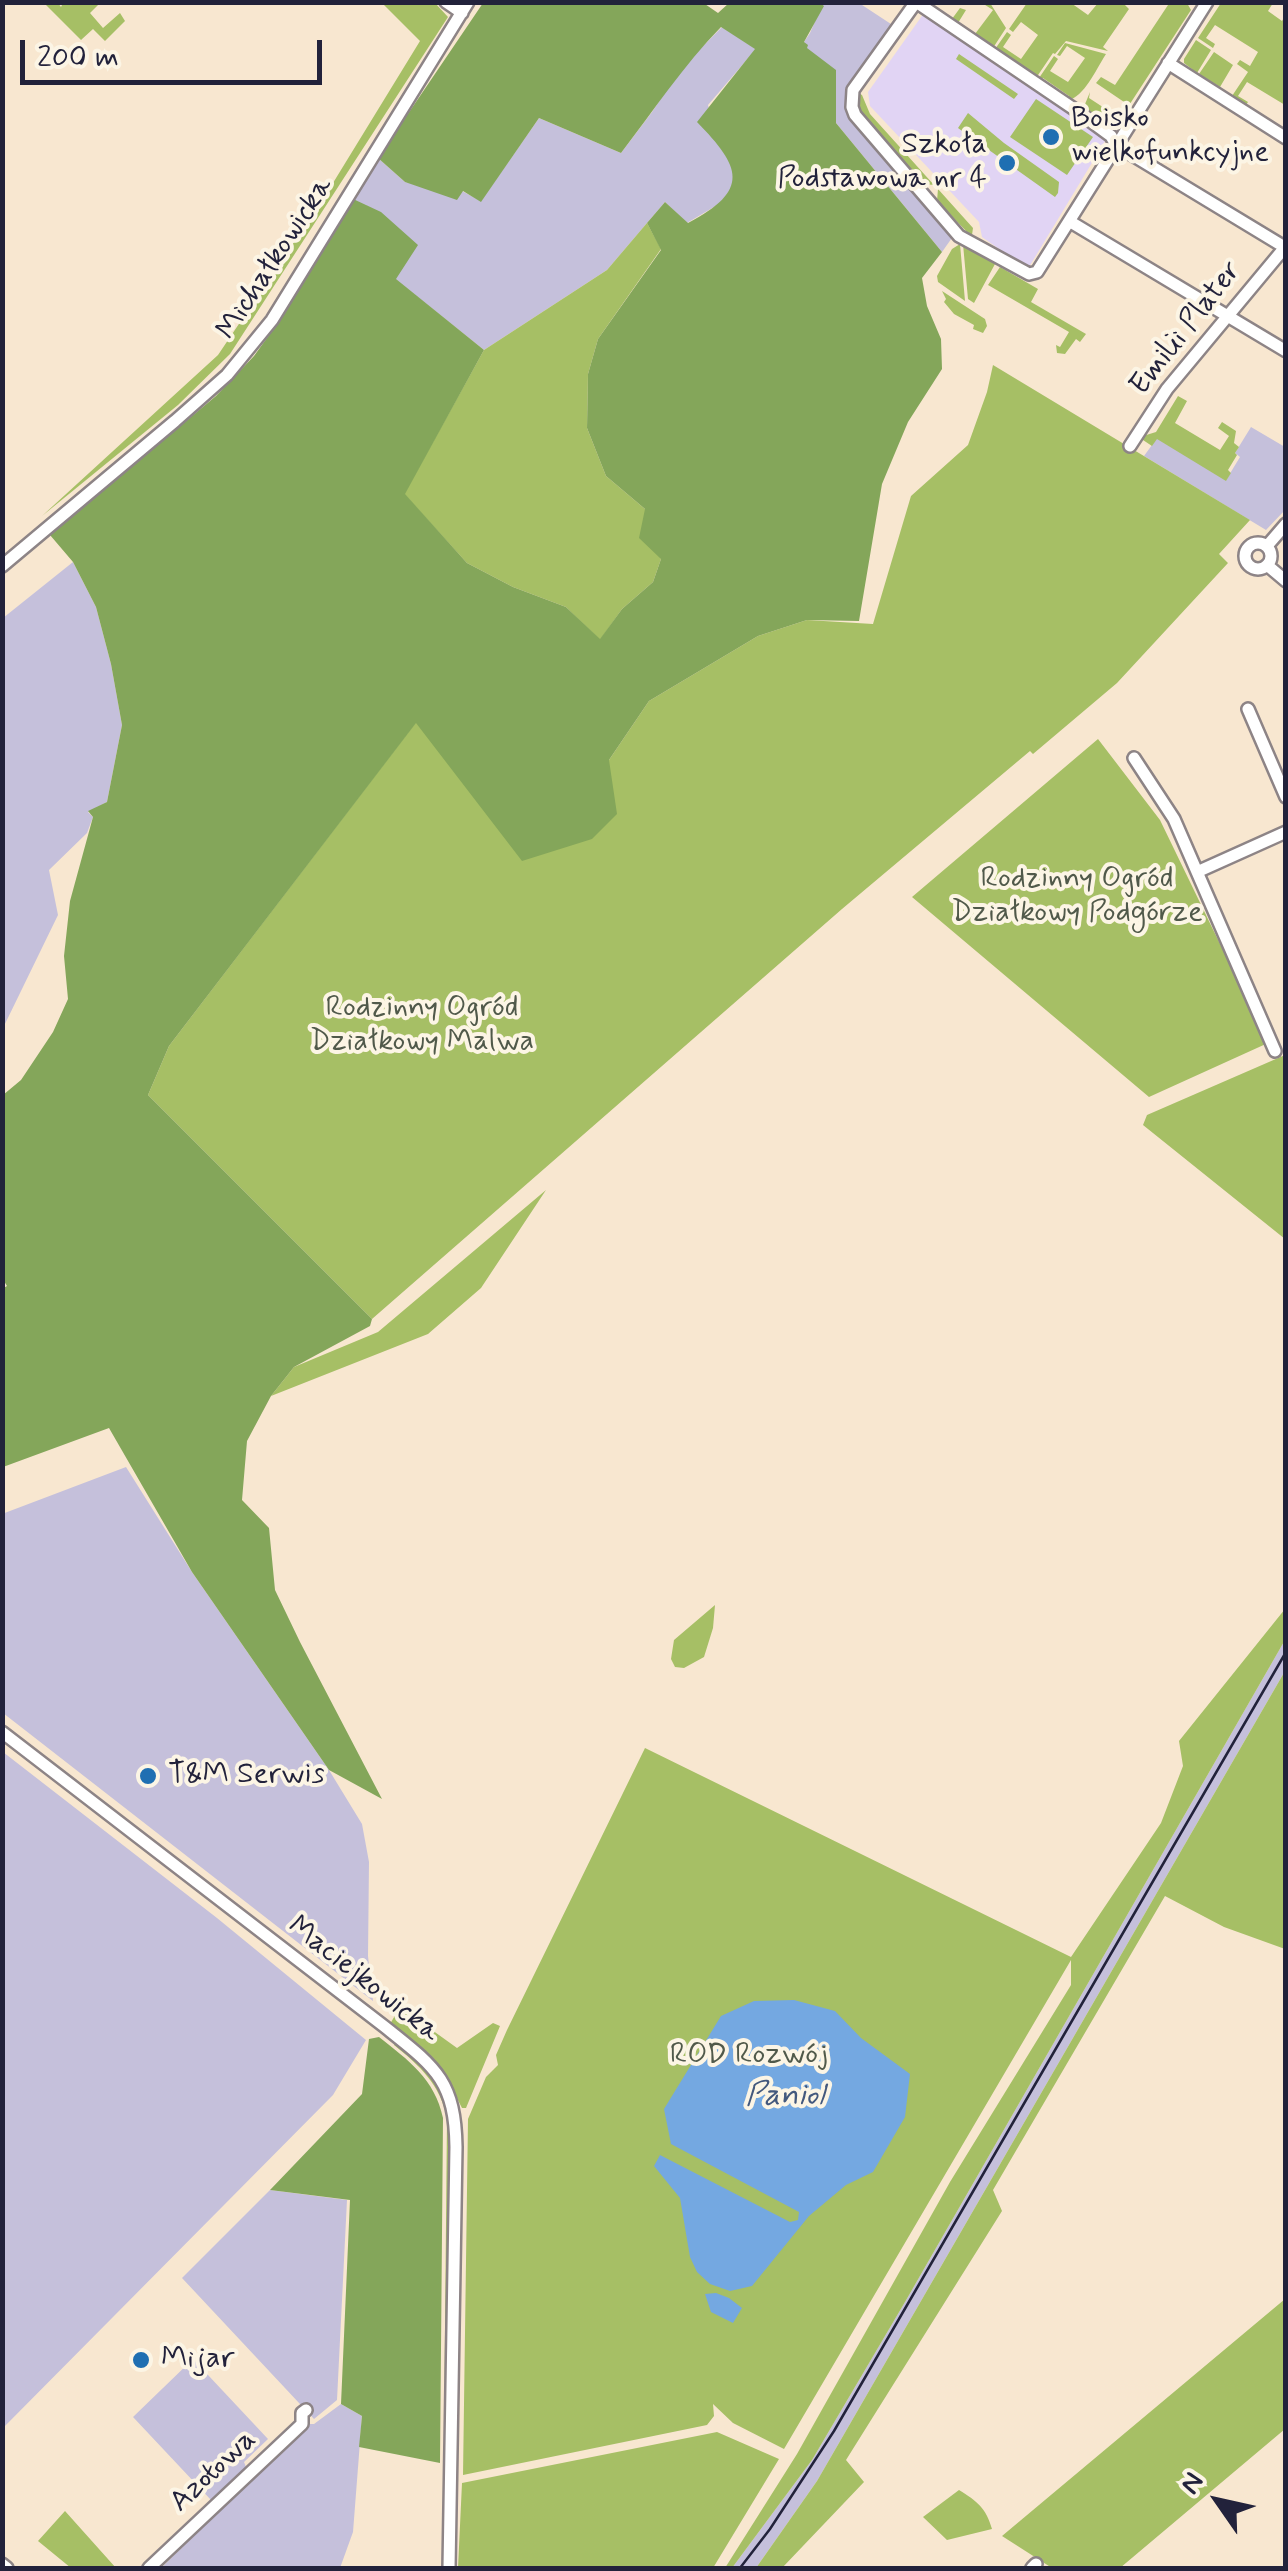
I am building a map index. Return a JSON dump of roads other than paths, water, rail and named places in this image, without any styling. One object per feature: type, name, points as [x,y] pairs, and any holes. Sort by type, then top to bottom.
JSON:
[{"type":"street","points":[[446,2],[462,12]]},
{"type":"street","points":[[1206,2],[1116,145],[1037,272],[1029,274],[959,236],[855,116],[852,107],[853,90],[916,2],[1077,111],[1111,136],[1116,145],[1285,247]]},
{"type":"street","name":"Michałkowicka","points":[[2,566],[175,421],[246,353],[272,320],[462,12]]},
{"type":"street","points":[[1168,63],[1286,138]]},
{"type":"street","points":[[1069,221],[1286,351]]},
{"type":"street","name":"Emilii Plater","points":[[1130,446],[1168,389],[1285,247]]},
{"type":"street","points":[[1267,546],[1286,524]]},
{"type":"street","points":[[1258,542],[1267,546],[1271,556],[1267,565],[1253,568],[1246,561],[1248,546],[1258,542]]},
{"type":"street","points":[[1267,565],[1286,581]]},
{"type":"street","points":[[1248,709],[1286,797]]},
{"type":"street","points":[[1134,758],[1174,820],[1275,1050]]},
{"type":"street","points":[[1197,872],[1286,832]]},
{"type":"street","name":"Maciejkowicka","points":[[2,1732],[385,2027],[428,2062],[444,2083],[452,2103],[456,2147],[449,2568]]},
{"type":"street","name":"Azotowa","points":[[149,2568],[302,2424],[302,2413],[306,2410]]},
{"type":"water","name":"Paniol","points":[[794,2000],[835,2011],[861,2038],[910,2074],[905,2117],[873,2172],[846,2185],[809,2216],[752,2286],[730,2291],[710,2284],[697,2272],[690,2257],[680,2198],[654,2166],[660,2155],[790,2222],[798,2220],[799,2212],[671,2144],[664,2109],[721,2016],[754,2001]]},
{"type":"water","points":[[716,2293],[742,2308],[733,2323],[711,2312],[705,2294]]},
{"type":"railway","points":[[740,2568],[834,2431],[1286,1652]]},
{"type":"place","name":"Boisko wielkofunkcyjne","points":[[1051,137]]},
{"type":"place","name":"Szkoła Podstawowa nr 4","points":[[1007,163]]},
{"type":"place","name":"T&M Serwis","points":[[148,1776]]},
{"type":"place","name":"Mijar","points":[[141,2360]]},
{"type":"park label","name":"Rodzinny Ogród Działkowy Podgórze","points":[[1077,897]]},
{"type":"park label","name":"Rodzinny Ogród Działkowy Malwa","points":[[422,1026]]},
{"type":"park label","name":"ROD Rozwój","points":[[749,2056]]}]
